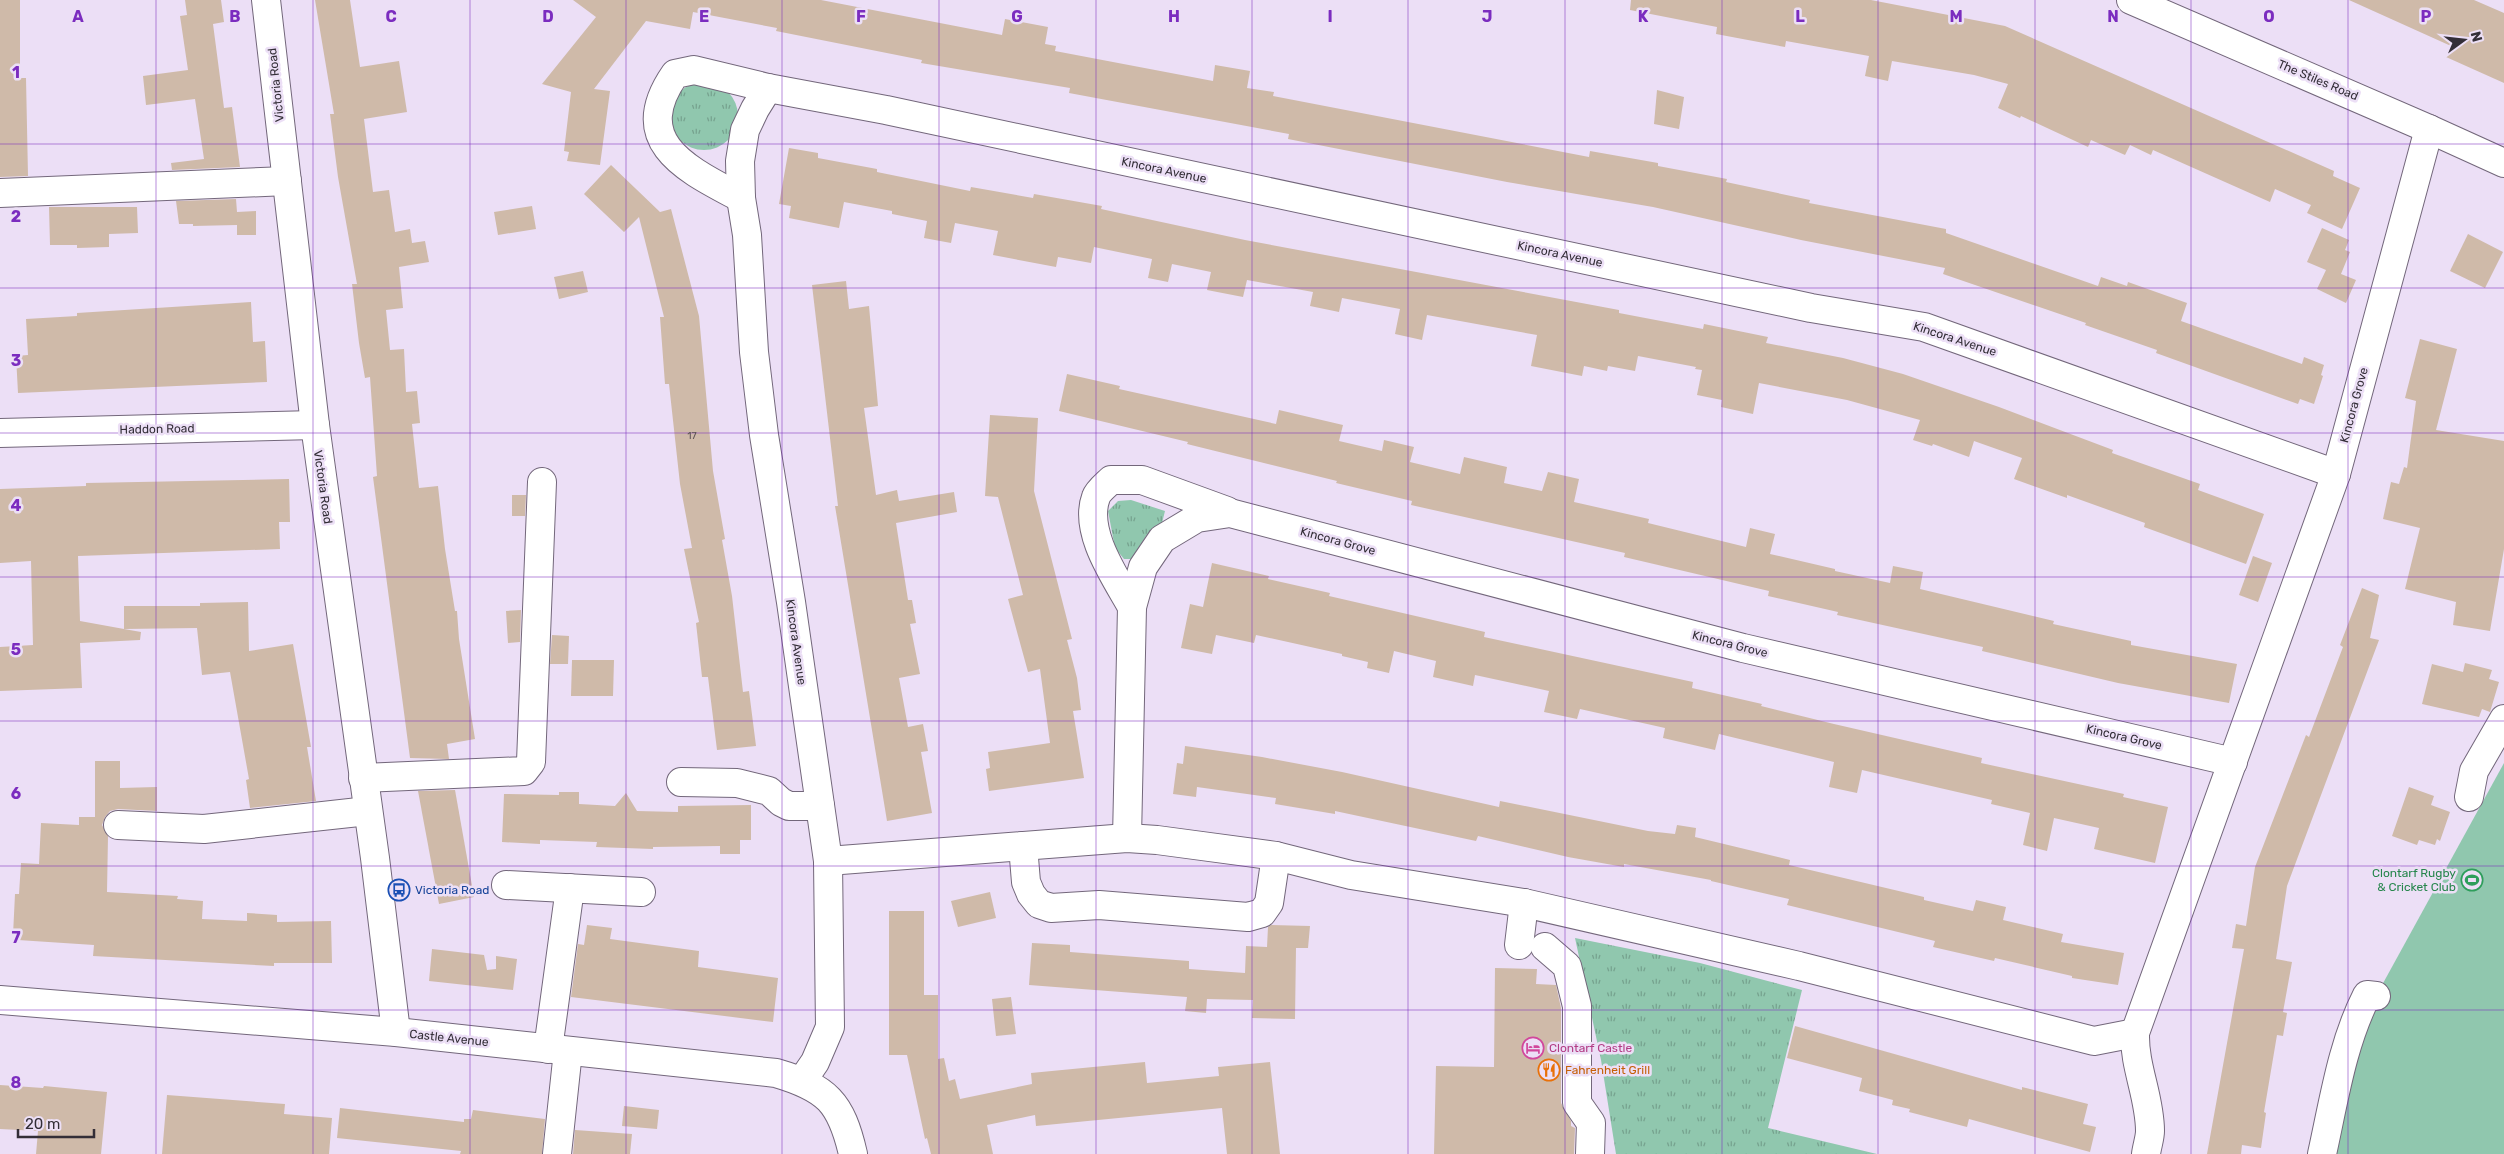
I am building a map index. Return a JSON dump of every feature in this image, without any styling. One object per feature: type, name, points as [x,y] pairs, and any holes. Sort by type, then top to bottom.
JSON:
[{"type":"street","name":"Victoria Road","points":[[266,0],[315,425],[396,1032]]},
{"type":"street","name":"The Stiles Road","points":[[2132,0],[2504,163]]},
{"type":"street","name":"Kincora Avenue","points":[[741,198],[690,170],[670,153],[660,133],[661,99],[675,74],[694,70],[768,88],[886,110],[1811,308],[1924,327],[2336,474]]},
{"type":"street","name":"Kincora Avenue","points":[[768,88],[754,109],[745,130],[740,161],[741,198],[747,235],[754,352],[764,435],[791,602],[828,861],[830,1027],[815,1062],[802,1081]]},
{"type":"street","name":"Kincora Grove","points":[[2146,1154],[2150,1131],[2135,1051],[2135,1033],[2336,474],[2429,129]]},
{"type":"street","points":[[0,193],[287,181]]},
{"type":"street","name":"Haddon Road","points":[[0,433],[315,425]]},
{"type":"street","name":"Kincora Grove","points":[[1132,608],[1102,553],[1093,522],[1096,496],[1111,480],[1142,480],[1230,513],[1743,648],[2233,762]]},
{"type":"street","points":[[363,778],[524,771],[531,762],[542,482]]},
{"type":"street","name":"Kincora Grove","points":[[1127,838],[1132,608],[1143,567],[1162,540],[1197,518],[1230,513]]},
{"type":"street","points":[[2469,797],[2474,771],[2504,718]]},
{"type":"street","points":[[681,782],[737,783],[768,791],[789,806],[820,806]]},
{"type":"street","points":[[118,824],[204,829],[368,811]]},
{"type":"street","points":[[828,861],[1127,838],[1157,840],[1276,856],[1351,875],[1524,903],[1799,966],[2083,1038],[2108,1039],[2135,1033]]},
{"type":"street","points":[[1023,846],[1026,882],[1031,894],[1039,904],[1051,908],[1099,905],[1248,917],[1262,912],[1268,903],[1276,856]]},
{"type":"street","points":[[506,885],[641,892]]},
{"type":"street","points":[[557,1154],[558,1050],[570,888]]},
{"type":"street","points":[[1524,903],[1532,946],[1567,966],[1577,1006],[1576,1103],[1591,1124],[1590,1154]]},
{"type":"street","points":[[2322,1154],[2347,1043],[2356,1017],[2367,995],[2376,996]]},
{"type":"street","name":"Castle Avenue","points":[[0,1000],[396,1032],[776,1073],[802,1081],[824,1093],[843,1118],[853,1154]]},
{"type":"green space","points":[[704,82],[717,85],[728,92],[735,103],[738,116],[735,129],[728,140],[717,147],[704,150],[691,147],[680,140],[673,129],[670,116],[673,103],[680,92],[691,85]]},
{"type":"green space","points":[[1131,500],[1165,511],[1162,523],[1146,536],[1132,559],[1124,559],[1115,548],[1108,511],[1118,501]]},
{"type":"green space","name":"Clontarf Rugby & Cricket Club","points":[[2504,763],[2504,1154],[2330,1154],[2351,1049],[2376,996]]},
{"type":"green space","points":[[1575,938],[1700,963],[1802,990],[1768,1128],[1877,1154],[1616,1154],[1601,1060]]},
{"type":"building","points":[[0,0],[20,0],[20,78],[26,78],[28,176],[0,177]]},
{"type":"building","points":[[185,0],[221,0],[224,22],[213,24],[224,108],[232,107],[240,167],[172,170],[171,163],[204,159],[195,99],[146,105],[143,76],[188,70],[180,16],[187,15]]},
{"type":"building","points":[[315,0],[350,0],[360,67],[399,61],[407,112],[364,119],[373,192],[389,190],[395,232],[410,229],[412,243],[425,241],[429,262],[399,267],[403,308],[386,310],[390,350],[404,349],[406,392],[417,391],[420,423],[412,424],[419,488],[438,486],[445,549],[455,611],[457,611],[459,639],[475,739],[447,744],[449,759],[410,758],[373,477],[377,476],[370,377],[365,378],[359,343],[352,284],[357,284],[338,177],[330,114],[334,114]]},
{"type":"building","points":[[573,0],[821,0],[1002,35],[1005,19],[1048,27],[1045,44],[1056,46],[1055,51],[1213,81],[1215,65],[1250,71],[1247,88],[1274,92],[1273,96],[1589,157],[1590,151],[1658,163],[1658,166],[1727,179],[1726,182],[1810,200],[1809,203],[1946,229],[1946,233],[2098,286],[2101,277],[2127,286],[2128,282],[2187,303],[2181,321],[2302,364],[2304,357],[2324,365],[2321,375],[2323,376],[2314,404],[2300,399],[2298,404],[2156,353],[2157,350],[2085,325],[2086,323],[1943,274],[1945,268],[1801,240],[1653,207],[1507,182],[1288,139],[1289,134],[1069,93],[1070,88],[921,63],[922,60],[776,31],[777,28],[693,12],[690,29],[646,21],[594,89],[610,91],[600,165],[567,161],[569,152],[564,151],[571,92],[542,84],[596,17]]},
{"type":"building","points":[[1631,0],[1871,0],[2005,26],[2334,171],[2333,176],[2360,188],[2342,229],[2307,213],[2311,205],[2275,189],[2270,202],[2153,150],[2151,155],[2130,145],[2125,155],[2091,140],[2088,147],[2021,116],[2020,118],[1998,108],[2008,84],[1974,75],[1892,61],[1888,81],[1865,76],[1869,56],[1786,41],[1785,47],[1716,34],[1717,27],[1630,10]]},
{"type":"building","points":[[2349,0],[2474,0],[2504,13],[2504,83],[2446,57],[2451,46]]},
{"type":"building","points":[[1657,90],[1684,97],[1679,129],[1654,124]]},
{"type":"building","points":[[789,148],[818,153],[818,158],[877,169],[877,172],[970,191],[971,187],[1033,198],[1034,194],[1102,206],[1101,209],[1245,240],[1619,310],[1619,313],[1703,329],[1704,324],[1768,337],[1766,343],[1843,358],[1903,374],[1999,407],[2113,450],[2112,453],[2200,484],[2198,490],[2264,514],[2246,564],[2144,527],[2145,523],[2067,495],[2067,498],[2014,479],[2022,458],[1974,441],[1969,457],[1933,444],[1932,446],[1913,440],[1920,420],[1847,400],[1759,383],[1753,414],[1721,407],[1722,400],[1697,395],[1702,370],[1695,369],[1696,367],[1638,356],[1635,371],[1608,366],[1607,371],[1584,366],[1582,376],[1531,366],[1537,335],[1427,315],[1422,340],[1395,334],[1400,309],[1342,298],[1339,312],[1310,306],[1313,292],[1247,280],[1243,297],[1207,290],[1211,272],[1172,264],[1168,282],[1148,278],[1152,259],[1094,247],[1091,263],[1058,257],[1056,267],[993,255],[998,231],[955,223],[951,243],[924,238],[927,221],[892,214],[892,211],[844,202],[839,228],[789,218],[791,206],[779,204]]},
{"type":"building","points":[[611,165],[660,212],[671,209],[699,316],[713,471],[725,539],[722,540],[732,596],[743,692],[749,691],[756,746],[717,750],[708,677],[702,677],[696,623],[699,622],[684,549],[692,548],[680,484],[669,384],[665,384],[660,317],[664,317],[639,217],[624,232],[584,194]]},
{"type":"building","points":[[236,199],[237,212],[256,211],[256,235],[237,235],[237,225],[193,226],[193,224],[179,224],[176,201]]},
{"type":"building","points":[[532,206],[536,229],[498,235],[494,212]]},
{"type":"building","points":[[49,207],[137,207],[138,233],[109,234],[109,247],[77,248],[77,245],[50,245]]},
{"type":"building","points":[[2322,228],[2349,240],[2345,250],[2350,252],[2341,274],[2356,280],[2346,303],[2317,289],[2326,270],[2307,262]]},
{"type":"building","points":[[2468,234],[2503,252],[2485,288],[2450,271]]},
{"type":"building","points":[[583,271],[588,292],[559,299],[554,277]]},
{"type":"building","points":[[846,281],[849,309],[869,306],[878,406],[864,408],[876,495],[897,490],[899,501],[954,492],[957,512],[896,523],[908,600],[912,600],[916,623],[910,624],[920,674],[899,678],[908,727],[923,724],[928,751],[921,752],[932,813],[887,821],[835,506],[838,506],[812,285]]},
{"type":"building","points":[[251,302],[253,342],[265,341],[267,382],[18,393],[16,356],[28,355],[26,319],[77,316],[77,313]]},
{"type":"building","points":[[2420,339],[2457,349],[2436,430],[2504,441],[2504,549],[2490,631],[2453,625],[2456,602],[2405,589],[2420,528],[2383,519],[2391,482],[2399,484],[2404,467],[2407,468],[2416,401],[2405,398]]},
{"type":"building","points":[[1067,374],[1120,386],[1119,389],[1276,424],[1279,410],[1343,425],[1339,441],[1382,451],[1384,440],[1414,447],[1410,462],[1460,474],[1464,457],[1507,467],[1504,483],[1542,491],[1548,472],[1579,479],[1574,502],[1649,519],[1648,523],[1746,547],[1750,528],[1775,534],[1770,554],[1835,569],[1835,571],[1890,583],[1893,566],[1923,572],[1920,589],[2054,621],[2053,624],[2131,641],[2131,645],[2237,664],[2229,703],[2118,683],[1982,651],[1983,647],[1837,615],[1838,612],[1768,596],[1769,591],[1624,557],[1625,553],[1411,505],[1412,501],[1187,444],[1188,442],[1059,411]]},
{"type":"building","points":[[990,415],[1038,418],[1034,491],[1072,639],[1067,640],[1077,678],[1081,710],[1073,711],[1084,778],[989,791],[986,769],[990,768],[988,752],[1050,743],[1040,669],[1028,672],[1008,599],[1023,595],[998,497],[985,496]]},
{"type":"building","points":[[289,479],[290,522],[279,522],[280,549],[78,556],[80,621],[141,632],[140,640],[80,643],[82,688],[0,691],[0,647],[33,645],[31,561],[0,563],[0,489],[86,486],[86,483]]},
{"type":"building","points":[[512,495],[526,495],[525,516],[512,516]]},
{"type":"building","points":[[2253,556],[2272,563],[2258,602],[2239,595]]},
{"type":"building","points":[[1212,563],[1269,576],[1268,579],[1330,593],[1329,596],[1485,632],[1484,637],[1693,682],[1692,688],[1762,704],[1761,706],[1834,724],[1982,758],[1981,763],[2124,794],[2123,797],[2168,807],[2155,863],[2094,849],[2099,828],[2054,818],[2047,851],[2023,845],[2030,813],[1991,804],[1992,800],[1862,770],[1857,793],[1829,787],[1834,762],[1719,734],[1715,750],[1663,738],[1665,728],[1580,709],[1577,719],[1544,712],[1549,691],[1475,675],[1473,686],[1433,677],[1436,661],[1394,651],[1389,673],[1367,668],[1368,662],[1342,656],[1342,654],[1256,635],[1254,643],[1216,635],[1212,654],[1181,648],[1190,604],[1203,607]]},
{"type":"building","points":[[2362,588],[2379,595],[2370,638],[2379,640],[2287,886],[2276,959],[2292,962],[2283,1012],[2287,1013],[2283,1036],[2277,1035],[2264,1112],[2266,1113],[2261,1148],[2242,1145],[2241,1154],[2207,1154],[2244,949],[2232,948],[2236,924],[2246,926],[2255,867],[2306,735],[2309,737],[2343,647],[2340,645]]},
{"type":"building","points":[[248,602],[249,651],[293,644],[311,747],[307,747],[316,801],[250,808],[246,780],[249,779],[230,672],[202,675],[197,628],[124,629],[124,606],[200,606],[200,603]]},
{"type":"building","points":[[521,610],[520,642],[508,643],[506,611]]},
{"type":"building","points":[[552,635],[569,636],[568,664],[550,664]]},
{"type":"building","points":[[572,660],[614,660],[613,696],[571,696]]},
{"type":"building","points":[[2465,663],[2492,670],[2489,679],[2499,682],[2490,712],[2482,709],[2479,717],[2422,704],[2432,664],[2463,672]]},
{"type":"building","points":[[1185,746],[1262,757],[1342,772],[1499,807],[1500,801],[1648,831],[1675,834],[1677,825],[1696,828],[1695,837],[1790,860],[1789,865],[1924,897],[1924,900],[1973,911],[1976,900],[2006,907],[2003,920],[2063,934],[2061,942],[2124,953],[2118,985],[2072,978],[2072,976],[1995,958],[1994,961],[1933,947],[1935,941],[1787,905],[1789,899],[1711,880],[1624,864],[1624,867],[1568,857],[1478,836],[1476,841],[1335,811],[1335,814],[1275,804],[1276,798],[1197,787],[1196,797],[1173,794],[1177,763],[1183,764]]},
{"type":"building","points":[[95,761],[120,761],[120,788],[157,787],[157,811],[118,809],[110,811],[105,817],[102,825],[108,836],[107,892],[178,896],[177,899],[203,901],[202,919],[247,921],[247,913],[277,915],[277,922],[331,921],[332,963],[274,963],[274,966],[93,956],[94,945],[18,940],[19,935],[13,935],[15,894],[19,894],[21,863],[39,864],[41,823],[79,825],[79,817],[95,817]]},
{"type":"building","points":[[2409,787],[2434,796],[2431,805],[2450,812],[2440,841],[2437,839],[2435,845],[2419,840],[2417,845],[2392,836]]},
{"type":"building","points":[[455,790],[474,897],[439,904],[418,791]]},
{"type":"building","points":[[559,792],[579,792],[579,804],[615,806],[626,793],[637,811],[678,812],[678,806],[751,805],[751,840],[740,840],[740,854],[720,854],[720,846],[653,847],[653,849],[596,847],[597,842],[540,840],[540,844],[502,842],[504,794],[559,795]]},
{"type":"building","points":[[990,892],[996,918],[958,927],[951,901]]},
{"type":"building","points":[[889,911],[924,911],[924,995],[938,995],[938,1059],[944,1058],[949,1081],[955,1079],[960,1099],[1032,1084],[1031,1073],[1145,1062],[1147,1083],[1219,1076],[1218,1067],[1270,1062],[1280,1154],[1227,1154],[1222,1108],[1036,1126],[1035,1115],[987,1125],[993,1154],[931,1154],[927,1138],[925,1139],[907,1055],[889,1055]]},
{"type":"building","points":[[587,925],[612,928],[610,939],[699,951],[698,967],[778,978],[773,1022],[571,997],[578,944],[584,945]]},
{"type":"building","points":[[1271,925],[1310,926],[1308,948],[1296,948],[1295,1019],[1252,1018],[1253,1000],[1207,999],[1206,1013],[1185,1011],[1187,997],[1029,985],[1032,943],[1070,945],[1070,952],[1189,961],[1189,969],[1245,973],[1246,946],[1267,947],[1268,927]]},
{"type":"building","points":[[432,949],[484,955],[487,970],[496,969],[496,956],[517,959],[513,990],[429,981]]},
{"type":"building","name":"Clontarf Castle","points":[[1495,968],[1537,969],[1536,984],[1556,985],[1561,1008],[1561,1103],[1571,1121],[1571,1126],[1575,1128],[1574,1154],[1434,1154],[1436,1066],[1494,1067]]},
{"type":"building","points":[[1011,997],[1016,1034],[996,1036],[992,999]]},
{"type":"building","points":[[1795,1026],[2022,1090],[2022,1087],[2088,1104],[2083,1124],[2096,1127],[2090,1152],[1969,1119],[1967,1127],[1909,1112],[1910,1109],[1892,1105],[1893,1100],[1859,1091],[1862,1078],[1787,1058]]},
{"type":"building","points":[[0,1085],[43,1088],[44,1086],[107,1092],[101,1154],[36,1154],[38,1131],[0,1129]]},
{"type":"building","points":[[167,1095],[285,1104],[284,1114],[332,1118],[329,1154],[162,1154]]},
{"type":"building","points":[[624,1106],[659,1110],[657,1129],[622,1126]]},
{"type":"building","points":[[340,1108],[464,1122],[464,1119],[471,1119],[473,1110],[545,1119],[542,1154],[460,1154],[461,1151],[337,1138]]},
{"type":"building","points":[[575,1130],[632,1134],[630,1154],[573,1154]]},
{"type":"place","name":"Clontarf Rugby & Cricket Club","points":[[2472,880]]},
{"type":"place","name":"Victoria Road","points":[[399,890]]},
{"type":"place","name":"Clontarf Castle","points":[[1533,1048]]},
{"type":"place","name":"Fahrenheit Grill","points":[[1549,1070]]}]
